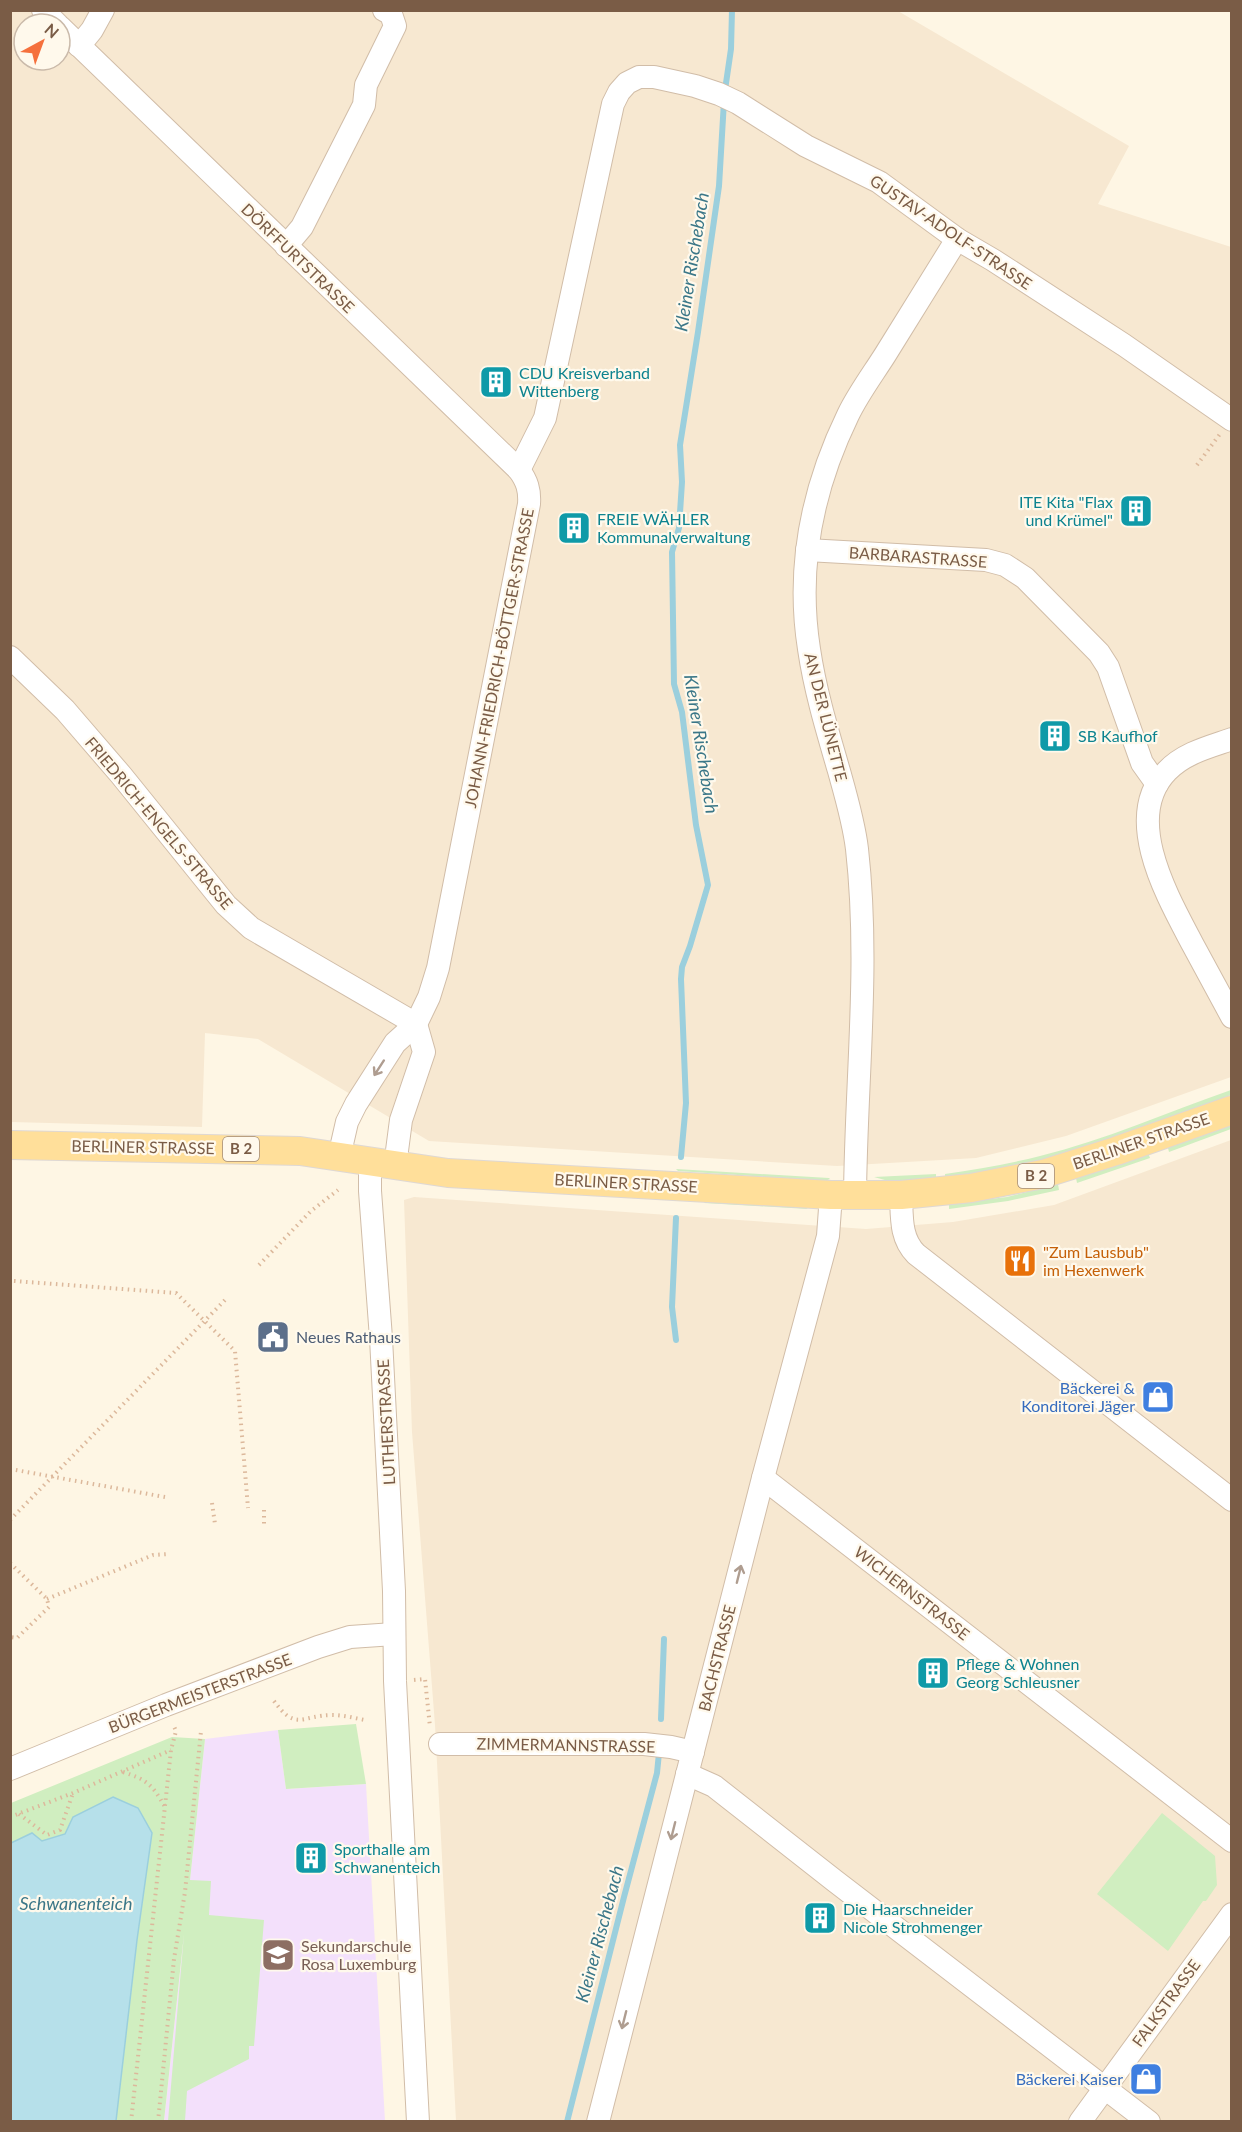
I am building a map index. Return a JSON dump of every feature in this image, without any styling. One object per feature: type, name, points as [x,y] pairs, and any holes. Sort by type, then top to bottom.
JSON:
[{"type":"main road","name":"BERLINER STRASSE","points":[[10,1145],[312,1151],[448,1173],[843,1195],[901,1195],[943,1192],[1007,1182],[1062,1169],[1232,1110]]},
{"type":"street","points":[[79,45],[93,30],[104,10]]},
{"type":"street","points":[[286,246],[302,227],[364,105],[366,85],[395,26],[391,14],[384,10]]},
{"type":"street","name":"DÖRFFURTSTRASSE","points":[[72,38],[519,470]]},
{"type":"street","name":"GUSTAV-ADOLF-STRASSE","points":[[519,470],[545,418],[613,104],[627,83],[639,77],[654,77],[695,86],[729,98],[806,146],[879,182],[957,239],[1124,345],[1231,420]]},
{"type":"street","name":"AN DER LÜNETTE","points":[[843,1195],[864,963],[862,908],[857,847],[819,699],[809,647],[804,590],[807,550],[811,517],[820,487],[829,458],[849,412],[957,239]]},
{"type":"street","name":"JOHANN-FRIEDRICH-BÖTTGER-STRASSE","points":[[339,1157],[347,1122],[356,1104],[395,1042],[416,1024],[429,997],[444,939],[529,504],[530,491],[526,479],[519,470]]},
{"type":"street","name":"BARBARASTRASSE","points":[[807,550],[986,560],[1005,566],[1025,578],[1099,652],[1108,668],[1142,763],[1157,784]]},
{"type":"street","name":"FRIEDRICH-ENGELS-STRASSE","points":[[10,657],[65,710],[226,905],[251,928],[416,1024]]},
{"type":"street","points":[[1232,739],[1180,760],[1166,772],[1157,784],[1150,801],[1149,818],[1155,864],[1166,892],[1232,1017]]},
{"type":"street","points":[[383,1164],[424,1052],[416,1024]]},
{"type":"street","name":"LUTHERSTRASSE","points":[[383,1164],[370,1191],[381,1338],[393,1580],[395,1681],[418,2121]]},
{"type":"street","name":"BACHSTRASSE","points":[[598,2121],[763,1478],[828,1236],[843,1195]]},
{"type":"street","points":[[901,1195],[903,1229],[907,1243],[916,1254],[1232,1500]]},
{"type":"street","name":"WICHERNSTRASSE","points":[[763,1478],[1232,1841]]},
{"type":"street","name":"BÜRGERMEISTERSTRASSE","points":[[10,1769],[165,1705],[338,1640],[394,1634]]},
{"type":"street","name":"ZIMMERMANNSTRASSE","points":[[440,1744],[644,1744],[693,1752]]},
{"type":"street","points":[[687,1774],[714,1786],[1149,2121]]},
{"type":"street","name":"FALKSTRASSE","points":[[1080,2121],[1232,1914]]},
{"type":"path","points":[[1197,465],[1231,420]]},
{"type":"path","points":[[259,1265],[311,1212],[338,1190]]},
{"type":"path","points":[[14,1281],[176,1293],[205,1320],[235,1351],[248,1508]]},
{"type":"path","points":[[10,1520],[225,1300]]},
{"type":"path","points":[[10,1469],[165,1497]]},
{"type":"path","points":[[212,1503],[215,1524]]},
{"type":"path","points":[[264,1510],[264,1524]]},
{"type":"path","points":[[46,1599],[153,1555],[168,1554]]},
{"type":"path","points":[[10,1563],[46,1599],[49,1607],[17,1638],[10,1636]]},
{"type":"path","points":[[395,1681],[425,1679],[432,1744],[440,1744]]},
{"type":"path","points":[[274,1701],[285,1715],[300,1721],[332,1715],[365,1720]]},
{"type":"path","points":[[131,2121],[171,1750],[176,1731]]},
{"type":"path","points":[[158,2121],[174,1959],[184,1892],[201,1731]]},
{"type":"path","points":[[10,1817],[73,1793],[171,1750]]},
{"type":"path","points":[[122,1772],[143,1779],[156,1791],[165,1807]]},
{"type":"path","points":[[19,1814],[47,1835],[60,1830],[73,1793]]},
{"type":"shaded area","points":[[11,11],[898,11],[1129,146],[1098,204],[1231,247],[1231,1077],[1066,1136],[976,1158],[837,1166],[429,1141],[258,1039],[205,1033],[202,1127],[11,1122]]},
{"type":"shaded area","points":[[1231,1140],[1231,2121],[456,2121],[435,1725],[412,1432],[404,1200],[414,1197],[866,1229],[953,1222],[1054,1205]]},
{"type":"shaded area","name":"Sekundarschule Rosa Luxemburg","points":[[278,1730],[286,1789],[366,1784],[385,2121],[164,2122],[205,1739]]},
{"type":"green space","points":[[1231,1090],[1231,1095],[1095,1145],[1023,1164],[945,1178],[945,1174],[1017,1161],[1064,1149],[1112,1134]]},
{"type":"green space","points":[[1231,1124],[1231,1129],[1169,1152],[1168,1148]]},
{"type":"green space","points":[[1148,1153],[1150,1158],[1077,1183],[1076,1178]]},
{"type":"green space","points":[[676,1169],[830,1179],[825,1181],[678,1171]]},
{"type":"green space","points":[[936,1174],[936,1179],[892,1182],[874,1177]]},
{"type":"green space","points":[[1058,1184],[1059,1190],[1008,1201],[949,1209],[949,1204],[1007,1197]]},
{"type":"green space","points":[[706,1201],[803,1206],[808,1209],[704,1203]]},
{"type":"green space","points":[[356,1724],[366,1784],[286,1789],[278,1730]]},
{"type":"green space","points":[[172,1737],[205,1739],[190,1880],[211,1881],[209,1915],[264,1920],[254,2046],[249,2046],[249,2059],[187,2091],[185,2121],[168,2121],[184,1934],[164,2121],[116,2121],[152,1833],[66,1834],[42,1841],[11,1843],[11,1803]]},
{"type":"green space","points":[[1162,1813],[1215,1856],[1217,1885],[1168,1951],[1097,1894]]},
{"type":"water","name":"Schwanenteich","points":[[113,1797],[138,1808],[152,1833],[116,2121],[11,2121],[11,1843],[32,1833],[42,1841],[65,1834],[73,1817]]},
{"type":"waterway","name":"Kleiner Rischebach","points":[[725,90],[731,49],[732,10]]},
{"type":"waterway","name":"Kleiner Rischebach","points":[[681,1157],[686,1103],[682,967],[708,885],[696,825],[682,712],[674,684],[672,552],[679,528],[682,482],[680,445],[719,186],[724,101]]},
{"type":"waterway","name":"Kleiner Rischebach","points":[[676,1218],[672,1307],[676,1340]]},
{"type":"waterway","name":"Kleiner Rischebach","points":[[661,1719],[664,1639]]},
{"type":"waterway","name":"Kleiner Rischebach","points":[[567,2122],[657,1773],[659,1753]]},
{"type":"place","name":"CDU Kreisverband Wittenberg","points":[[496,382]]},
{"type":"place","name":"ITE Kita \"Flax und Krümel\"","points":[[1136,511]]},
{"type":"place","name":"FREIE WÄHLER Kommunalverwaltung","points":[[574,528]]},
{"type":"place","name":"SB Kaufhof","points":[[1055,736]]},
{"type":"place","name":"\"Zum Lausbub\" im Hexenwerk","points":[[1020,1261]]},
{"type":"place","name":"Neues Rathaus","points":[[273,1337]]},
{"type":"place","name":"Bäckerei & Konditorei Jäger","points":[[1158,1397]]},
{"type":"place","name":"Pflege & Wohnen Georg Schleusner","points":[[933,1673]]},
{"type":"place","name":"Sporthalle am Schwanenteich","points":[[311,1858]]},
{"type":"place","name":"Die Haarschneider Nicole Strohmenger","points":[[820,1918]]},
{"type":"place","name":"Sekundarschule Rosa Luxemburg","points":[[278,1955]]},
{"type":"place","name":"Bäckerei Kaiser","points":[[1146,2079]]}]
